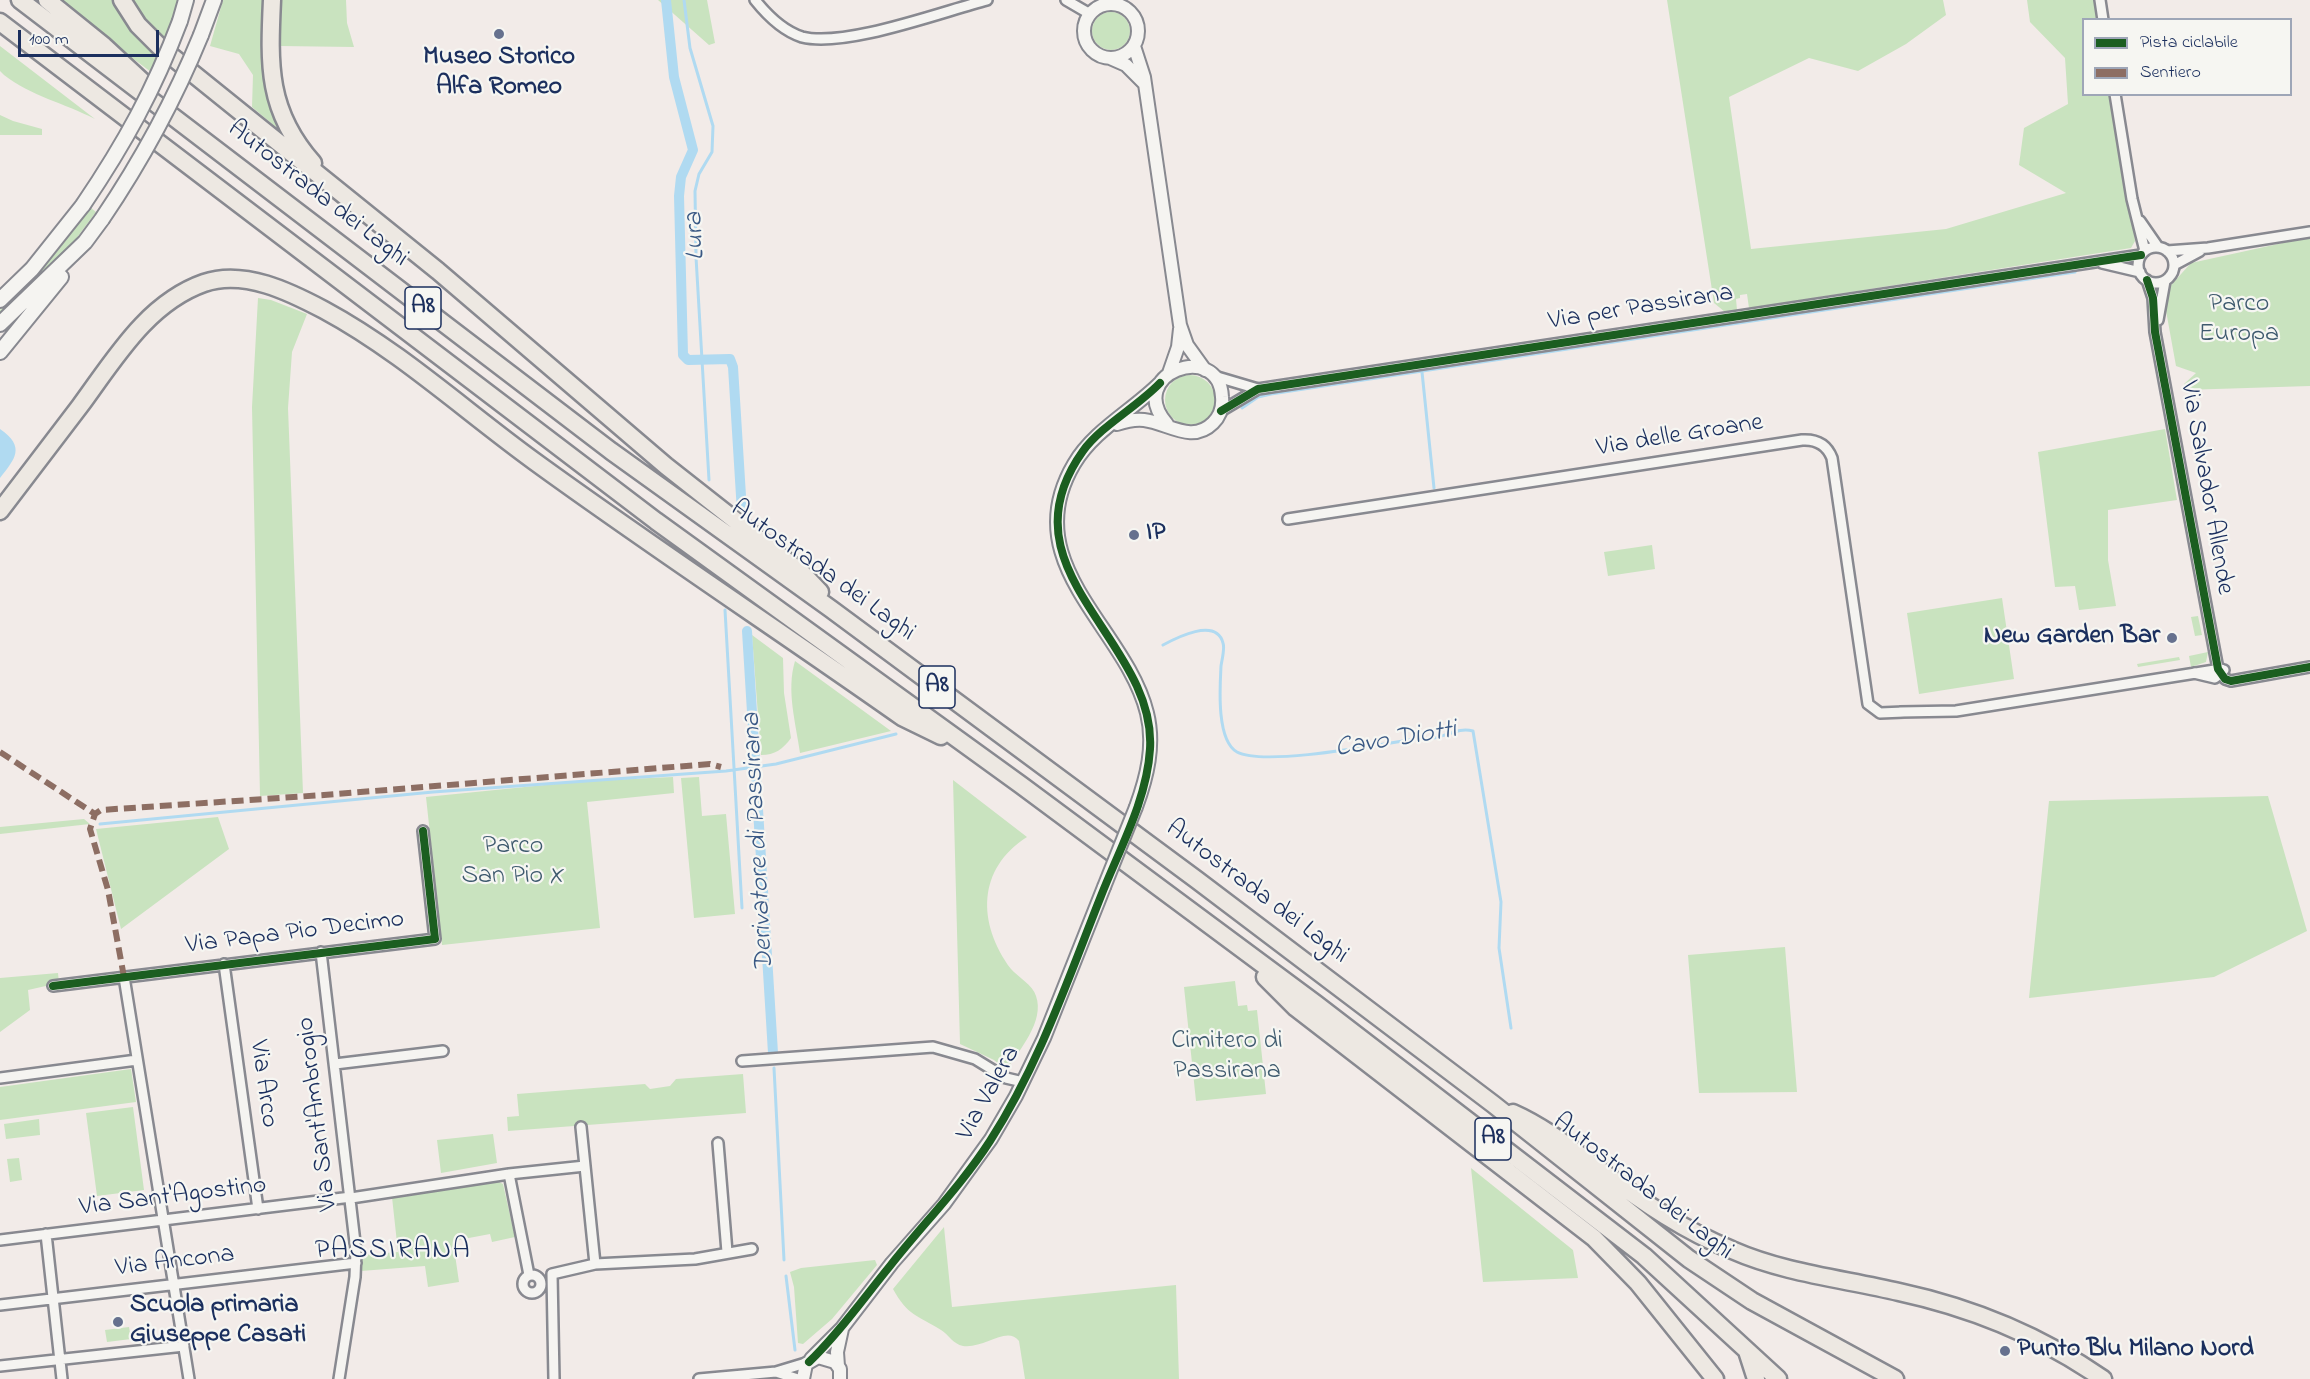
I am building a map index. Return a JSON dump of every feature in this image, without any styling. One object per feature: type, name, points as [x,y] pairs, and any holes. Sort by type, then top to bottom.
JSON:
[{"type":"highway","name":"Autostrada dei Laghi","points":[[20,0],[611,451],[1043,765],[1493,1104],[1608,1197],[1720,1281],[1895,1379]]},
{"type":"highway","points":[[47,0],[104,46],[191,131]]},
{"type":"highway","points":[[122,0],[138,25],[159,47],[364,211],[666,466],[802,573],[831,609]]},
{"type":"highway","points":[[272,0],[271,76],[283,115],[300,148],[364,211]]},
{"type":"highway","name":"Autostrada dei Laghi","points":[[0,22],[608,485],[974,750],[1316,1004],[1618,1235],[1746,1347],[1778,1379]]},
{"type":"highway","points":[[0,511],[131,337],[163,305],[207,282],[229,279],[253,281],[278,288],[345,322],[396,356],[534,461],[902,717],[974,750]]},
{"type":"highway","points":[[1231,943],[1296,1008],[1594,1238],[1638,1283],[1715,1379]]},
{"type":"highway","points":[[1493,1104],[1538,1124],[1651,1207],[1680,1226],[1723,1247],[1802,1271],[1917,1296],[1966,1310],[2036,1338],[2103,1379]]},
{"type":"highway","points":[[1746,1347],[1756,1379]]},
{"type":"main road","points":[[0,300],[32,269],[84,205],[132,130],[150,96],[186,0]]},
{"type":"main road","points":[[0,352],[69,268],[151,144],[174,100],[214,0]]},
{"type":"main road","points":[[0,286],[16,275],[65,229]]},
{"type":"main road","points":[[0,324],[85,242]]},
{"type":"street","points":[[755,0],[785,29],[800,36],[820,40],[860,36],[987,0]]},
{"type":"street","points":[[1066,0],[1090,14]]},
{"type":"street","points":[[2100,0],[2103,18]]},
{"type":"street","points":[[1108,427],[1137,420],[1167,424],[1178,431],[1196,432],[1212,424],[1221,411],[1222,395],[1209,373],[1187,345],[1180,325],[1144,83],[1134,46],[1138,26],[1127,4],[1104,3],[1090,14],[1084,27],[1086,41],[1093,52],[1126,65],[1144,83]]},
{"type":"street","points":[[1110,58],[1124,55],[1134,46]]},
{"type":"street","points":[[2115,96],[2143,253],[2143,276],[2156,283],[2165,281],[2172,274],[2174,265],[2137,216]]},
{"type":"street","points":[[2143,253],[2163,249],[2208,248],[2310,232]]},
{"type":"street","points":[[2174,265],[2208,248]]},
{"type":"street","name":"Via per Passirana","points":[[1221,411],[1258,388],[2143,253]]},
{"type":"street","name":"Via per Passirana","points":[[2073,264],[2110,264],[2143,276]]},
{"type":"street","name":"Via Salvador Allende","points":[[2143,276],[2153,298],[2157,341],[2212,643],[2221,671]]},
{"type":"street","name":"Via Salvador Allende","points":[[2157,341],[2165,281]]},
{"type":"street","points":[[1169,374],[1178,347],[1180,325]]},
{"type":"street","points":[[1108,427],[1139,405],[1169,374],[1186,367],[1209,373]]},
{"type":"street","name":"Via per Passirana","points":[[1209,373],[1258,388]]},
{"type":"street","points":[[1160,383],[1156,405],[1167,424]]},
{"type":"street","name":"Via Valera","points":[[810,1360],[842,1328],[892,1263],[969,1172],[1016,1096],[1137,805],[1149,761],[1148,714],[1129,672],[1071,580],[1060,546],[1058,525],[1060,501],[1074,465],[1085,448],[1108,427]]},
{"type":"street","name":"Via delle Groane","points":[[1288,519],[1792,441],[1815,440],[1826,448],[1832,458],[1868,704],[1877,710],[1888,714],[1956,711],[2191,673],[2221,671]]},
{"type":"street","points":[[2221,671],[2245,677],[2310,667]]},
{"type":"street","name":"Via Papa Pio Decimo","points":[[53,986],[435,939],[423,831]]},
{"type":"street","name":"Via Sant'Ambrogio","points":[[321,952],[351,1197],[356,1263],[339,1379]]},
{"type":"street","name":"Via Arco","points":[[224,964],[258,1209]]},
{"type":"street","points":[[124,977],[189,1379]]},
{"type":"street","points":[[742,1061],[933,1047],[975,1059],[1006,1078],[1023,1082]]},
{"type":"street","points":[[335,1064],[443,1051]]},
{"type":"street","points":[[0,1078],[137,1060]]},
{"type":"street","points":[[1006,1078],[1016,1096]]},
{"type":"street","points":[[581,1127],[595,1264]]},
{"type":"street","points":[[718,1143],[727,1252]]},
{"type":"street","name":"Via Sant'Agostino","points":[[0,1240],[585,1166]]},
{"type":"street","points":[[509,1174],[537,1282],[552,1296]]},
{"type":"street","points":[[46,1234],[63,1379]]},
{"type":"street","points":[[537,1282],[552,1274],[595,1264],[695,1259],[752,1249]]},
{"type":"street","name":"Via Ancona","points":[[0,1305],[356,1263]]},
{"type":"street","points":[[552,1274],[554,1379]]},
{"type":"street","name":"Via Valera","points":[[841,1375],[837,1352],[842,1328]]},
{"type":"street","points":[[0,1366],[184,1346]]},
{"type":"street","points":[[699,1379],[776,1372],[826,1357],[841,1375]]},
{"type":"street","points":[[803,1379],[803,1371],[810,1360]]},
{"type":"street","points":[[776,1372],[798,1379]]},
{"type":"green space","points":[[55,0],[117,0],[158,54],[151,72]]},
{"type":"green space","points":[[128,0],[179,0],[163,43]]},
{"type":"green space","points":[[223,0],[268,0],[265,54],[297,145],[252,107],[253,75],[239,54],[210,46]]},
{"type":"green space","points":[[281,0],[346,0],[347,23],[354,47],[280,46]]},
{"type":"green space","points":[[658,0],[707,0],[715,43],[709,45]]},
{"type":"green space","points":[[1667,0],[1943,0],[1946,15],[1906,44],[1858,71],[1809,58],[1729,97],[1751,249],[1946,229],[2066,193],[2019,165],[2024,128],[2068,104],[2065,58],[2030,22],[2027,0],[2096,0],[2099,18],[2082,18],[2082,96],[2111,96],[2135,241],[2131,248],[1749,308],[1747,294],[1740,295],[1740,298],[1736,299],[1737,310],[1725,312],[1714,303]]},
{"type":"green space","points":[[1111,12],[1125,17],[1130,31],[1125,45],[1111,50],[1097,45],[1092,31],[1097,17]]},
{"type":"green space","points":[[0,46],[95,119],[36,94],[4,75],[0,71]]},
{"type":"green space","points":[[0,115],[42,129],[42,135],[0,135]]},
{"type":"green space","points":[[91,208],[96,212],[67,251],[0,319],[0,310],[55,254]]},
{"type":"green space","name":"Parco Europa","points":[[2310,237],[2310,386],[2184,390],[2184,384],[2196,373],[2176,366],[2163,294],[2191,263]]},
{"type":"green space","points":[[258,298],[271,300],[307,314],[292,352],[288,408],[303,793],[260,796],[252,407]]},
{"type":"green space","points":[[1195,375],[1208,382],[1214,390],[1214,410],[1208,418],[1200,424],[1185,425],[1172,418],[1166,410],[1165,395],[1172,382],[1180,376]]},
{"type":"green space","points":[[2165,429],[2177,500],[2108,510],[2108,560],[2116,606],[2079,610],[2075,586],[2055,587],[2038,452]]},
{"type":"green space","points":[[1652,545],[1655,569],[1608,576],[1604,552]]},
{"type":"green space","points":[[2002,598],[2014,679],[1919,694],[1907,613]]},
{"type":"green space","points":[[2198,616],[2202,635],[2195,636],[2191,617]]},
{"type":"green space","points":[[752,635],[783,658],[784,693],[791,738],[778,751],[766,755],[761,755]]},
{"type":"green space","points":[[2208,652],[2206,662],[2191,667],[2189,656]]},
{"type":"green space","points":[[2179,657],[2180,660],[2138,667],[2137,664]]},
{"type":"green space","points":[[795,661],[891,731],[800,753],[791,684]]},
{"type":"green space","name":"Parco San Pio X","points":[[673,777],[674,793],[587,802],[600,928],[442,945],[426,797],[584,781]]},
{"type":"green space","points":[[699,777],[702,816],[726,814],[735,914],[694,918],[681,778]]},
{"type":"green space","points":[[953,780],[1027,837],[1011,850],[999,865],[991,881],[987,898],[992,933],[1000,951],[1011,969],[1032,988],[1038,1006],[1034,1025],[1024,1045],[1006,1070],[994,1060],[960,1044]]},
{"type":"green space","points":[[2268,796],[2307,931],[2214,977],[2029,998],[2049,801]]},
{"type":"green space","points":[[218,817],[229,849],[121,929],[96,829]]},
{"type":"green space","points":[[84,819],[90,824],[0,834],[0,827]]},
{"type":"green space","points":[[1785,947],[1797,1092],[1699,1093],[1688,955]]},
{"type":"green space","points":[[58,973],[59,983],[28,990],[30,1010],[0,1032],[0,978]]},
{"type":"green space","name":"Cimitero di Passirana","points":[[1235,981],[1238,1006],[1247,1005],[1248,1011],[1257,1010],[1266,1094],[1196,1101],[1184,987]]},
{"type":"green space","points":[[131,1069],[136,1102],[0,1120],[0,1087]]},
{"type":"green space","points":[[743,1074],[746,1113],[508,1131],[507,1117],[519,1116],[517,1094],[645,1084],[650,1089],[670,1086],[676,1079]]},
{"type":"green space","points":[[133,1107],[144,1190],[97,1196],[86,1113]]},
{"type":"green space","points":[[39,1119],[40,1135],[6,1139],[4,1124]]},
{"type":"green space","points":[[493,1134],[497,1163],[441,1173],[437,1140]]},
{"type":"green space","points":[[19,1158],[22,1180],[10,1182],[7,1159]]},
{"type":"green space","points":[[1471,1168],[1573,1250],[1578,1278],[1483,1282]]},
{"type":"green space","points":[[499,1182],[503,1184],[515,1237],[492,1242],[490,1234],[453,1241],[459,1282],[428,1287],[425,1266],[361,1271],[361,1255],[398,1252],[392,1197]]},
{"type":"green space","points":[[944,1227],[952,1307],[1176,1285],[1179,1379],[1025,1379],[1019,1341],[1014,1337],[1002,1336],[971,1346],[956,1343],[941,1330],[908,1310],[893,1289]]},
{"type":"green space","points":[[875,1260],[877,1265],[832,1319],[803,1344],[798,1343],[794,1287],[790,1272],[801,1268]]},
{"type":"green space","points":[[129,1327],[131,1339],[107,1342],[105,1330]]},
{"type":"water","points":[[0,429],[13,442],[15,453],[10,465],[0,478]]},
{"type":"waterway","name":"Derivatore di Passirana","points":[[666,0],[674,77],[693,150],[681,177],[679,196],[683,355],[688,360],[730,359],[733,367],[742,512]]},
{"type":"waterway","name":"Lura","points":[[684,0],[690,48],[713,126],[712,152],[699,174],[695,191],[696,257],[709,480]]},
{"type":"waterway","points":[[1242,408],[1258,397],[1271,394],[2075,272]]},
{"type":"waterway","points":[[1422,372],[1434,488]]},
{"type":"waterway","name":"Lura","points":[[725,610],[742,908]]},
{"type":"waterway","name":"Cavo Diotti","points":[[1163,645],[1186,634],[1204,630],[1219,635],[1224,648],[1220,686],[1222,725],[1230,746],[1237,752],[1252,756],[1299,755],[1436,737],[1460,730],[1473,731],[1501,902],[1499,948],[1511,1028]]},
{"type":"waterway","name":"Derivatore di Passirana","points":[[747,631],[773,1053]]},
{"type":"waterway","points":[[100,824],[433,792],[726,771],[776,764],[896,734]]},
{"type":"waterway","points":[[774,1068],[784,1260]]},
{"type":"waterway","points":[[786,1276],[795,1350]]},
{"type":"marked path","points":[[0,752],[95,814]]},
{"type":"marked path","points":[[124,977],[108,890],[90,829],[95,814],[101,810],[324,795],[710,764],[721,767]]},
{"type":"cycle path","points":[[1221,411],[1258,389],[2141,255]]},
{"type":"cycle path","points":[[2147,280],[2153,298],[2155,332],[2218,669],[2225,679],[2231,681],[2310,667]]},
{"type":"cycle path","points":[[809,1362],[841,1328],[942,1205],[990,1141],[1023,1082],[1052,1021],[1138,806],[1144,787],[1150,749],[1146,710],[1130,673],[1068,569],[1058,533],[1061,494],[1083,451],[1099,433],[1160,383]]},
{"type":"cycle path","points":[[53,986],[435,939],[423,831]]},
{"type":"place","name":"Museo Storico Alfa Romeo","points":[[499,34]]},
{"type":"place","name":"IP","points":[[1134,535]]},
{"type":"place","name":"New Garden Bar","points":[[2172,638]]},
{"type":"place","name":"Scuola primaria Giuseppe Casati","points":[[118,1322]]},
{"type":"place","name":"Punto Blu Milano Nord","points":[[2005,1351]]},
{"type":"district","name":"PASSIRANA","points":[[393,1252]]}]
